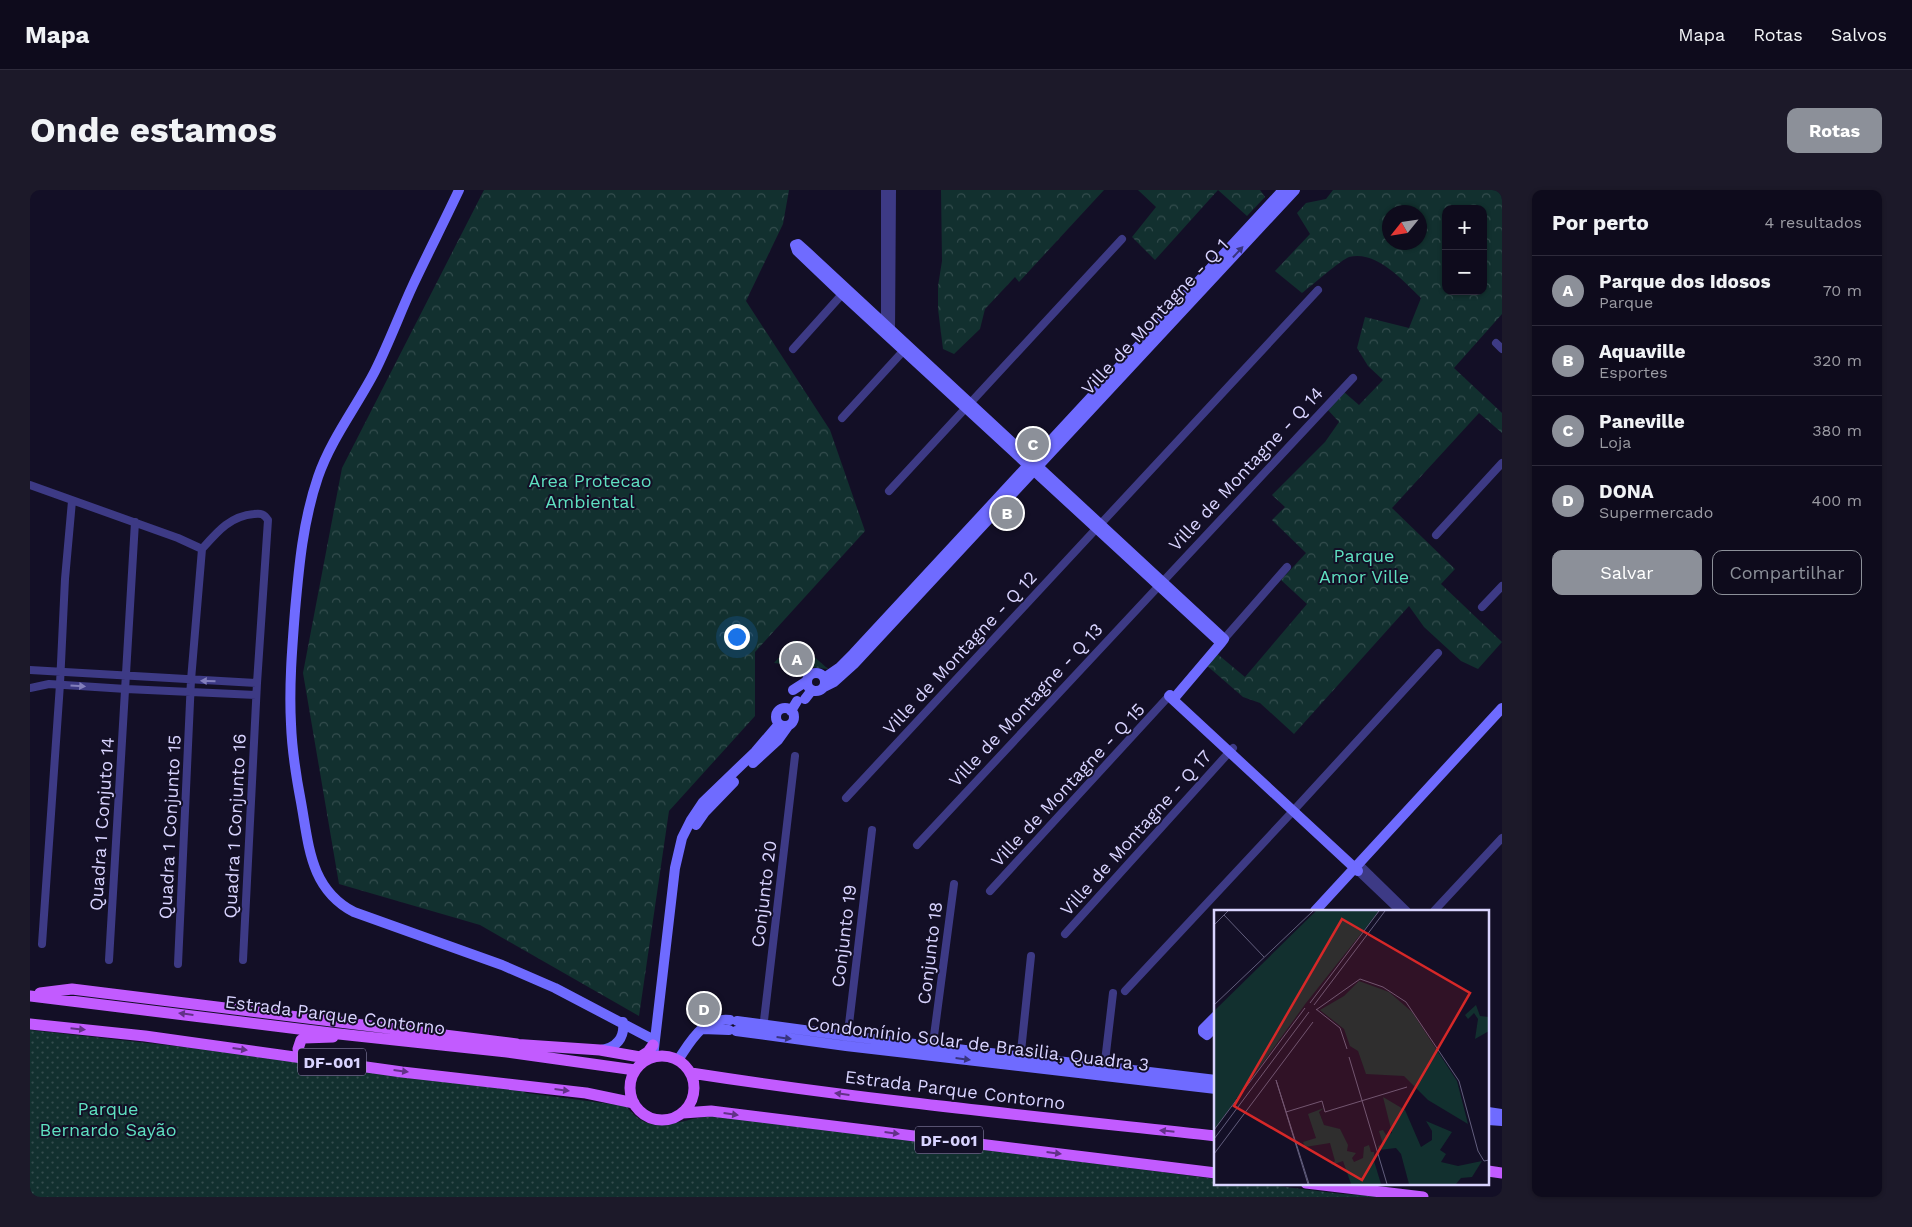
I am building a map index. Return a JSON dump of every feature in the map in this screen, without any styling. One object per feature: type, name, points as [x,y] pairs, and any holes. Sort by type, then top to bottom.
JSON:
[{"type":"main road","points":[[30,996],[72,989],[517,1044],[600,1050],[640,1057],[654,1047]]},
{"type":"main road","name":"Estrada Parque Contorno","points":[[30,996],[460,1047],[635,1070]]},
{"type":"main road","name":"DF-001","points":[[30,1024],[145,1036],[402,1072],[586,1093],[634,1103],[643,1114],[655,1119],[668,1120],[683,1113],[711,1111],[1214,1173]]},
{"type":"main road","points":[[305,1058],[298,1051],[301,1040],[304,1038],[329,1038],[339,1034]]},
{"type":"main road","points":[[460,1047],[517,1044]]},
{"type":"main road","points":[[654,1047],[666,1056],[678,1060],[691,1073],[694,1084],[694,1096],[683,1113]]},
{"type":"main road","points":[[634,1103],[630,1086],[635,1070],[645,1061],[654,1047]]},
{"type":"main road","name":"Estrada Parque Contorno","points":[[691,1073],[774,1086],[1029,1117],[1214,1136]]},
{"type":"main road","points":[[1314,1184],[1423,1197]]},
{"type":"street","points":[[459,190],[376,368],[327,455],[318,476],[303,536],[299,560],[292,664],[291,726],[294,761],[310,854],[322,885],[343,906],[354,912],[502,965],[555,988],[623,1022],[654,1047]]},
{"type":"street","points":[[885,190],[888,331]]},
{"type":"street","points":[[888,331],[892,190]]},
{"type":"street","name":"Ville de Montagne - Q 1","points":[[824,682],[892,618],[1213,271],[1283,190]]},
{"type":"street","name":"Ville de Montagne - Q 1","points":[[1213,271],[1295,190]]},
{"type":"street","points":[[889,491],[1122,239]]},
{"type":"street","points":[[798,248],[1223,639]]},
{"type":"street","name":"Ville de Montagne - Q 12","points":[[846,798],[1318,290]]},
{"type":"street","points":[[793,349],[845,291]]},
{"type":"street","points":[[842,418],[906,348]]},
{"type":"street","name":"Ville de Montagne - Q 14","points":[[1160,583],[1353,378]]},
{"type":"street","points":[[1436,535],[1502,463]]},
{"type":"street","points":[[30,485],[178,538],[202,549]]},
{"type":"street","points":[[42,944],[61,672],[65,579],[72,501]]},
{"type":"street","name":"Quadra 1 Conjunto 16","points":[[202,549],[218,530],[227,523],[259,513],[266,516],[268,524],[256,695],[243,960]]},
{"type":"street","name":"Quadra 1 Conjuto 14","points":[[109,960],[126,689],[134,522]]},
{"type":"street","name":"Quadra 1 Conjunto 15","points":[[178,964],[192,680],[202,549]]},
{"type":"street","points":[[1287,567],[1171,696],[1296,808],[1399,910]]},
{"type":"street","name":"Ville de Montagne - Q 13","points":[[917,844],[1160,583]]},
{"type":"street","points":[[1482,607],[1502,586]]},
{"type":"street","points":[[1125,991],[1438,653]]},
{"type":"street","points":[[30,670],[257,682]]},
{"type":"street","points":[[784,725],[776,718],[789,712],[801,694],[809,676],[815,673],[818,674],[824,682],[818,691],[801,694],[789,712]]},
{"type":"street","points":[[30,682],[30,687],[43,684],[60,684],[256,695]]},
{"type":"street","name":"Ville de Montagne - Q 15","points":[[990,891],[1171,696]]},
{"type":"street","points":[[1323,910],[1358,868],[1502,708]]},
{"type":"street","points":[[654,1047],[673,885],[683,853],[700,818],[778,740],[784,725],[794,720],[789,712]]},
{"type":"street","points":[[1316,910],[1502,716]]},
{"type":"street","name":"Ville de Montagne - Q 17","points":[[1065,934],[1231,751]]},
{"type":"street","name":"Conjunto 20","points":[[763,1030],[795,756]]},
{"type":"street","name":"Conjunto 19","points":[[847,1041],[872,830]]},
{"type":"street","points":[[1435,910],[1502,838]]},
{"type":"street","points":[[1358,868],[1406,910]]},
{"type":"street","name":"Conjunto 18","points":[[932,1051],[954,884]]},
{"type":"street","points":[[1020,1062],[1030,956]]},
{"type":"street","points":[[1104,1071],[1113,993]]},
{"type":"street","points":[[1214,1018],[1202,1030],[1207,1035],[1214,1028]]},
{"type":"street","name":"Condomínio Solar de Brasilia, Quadra 3","points":[[678,1060],[701,1029],[718,1020],[733,1026],[1020,1062],[1214,1080]]},
{"type":"street","points":[[600,1050],[612,1047],[618,1042],[624,1031],[623,1022]]},
{"type":"street","name":"Condomínio Solar de Brasilia, Quadra 3","points":[[1104,1071],[1214,1089]]},
{"type":"green space","name":"Area Protecao Ambiental","points":[[484,190],[789,190],[783,224],[746,301],[830,430],[865,531],[755,652],[755,716],[669,811],[639,1016],[480,925],[339,884],[303,673],[342,468]]},
{"type":"green space","points":[[941,190],[1104,190],[1019,282],[1015,277],[985,309],[980,329],[954,354],[943,349],[938,309],[938,286],[942,261]]},
{"type":"green space","points":[[1138,190],[1218,190],[1155,260],[1132,237],[1156,207]]},
{"type":"green space","points":[[1218,190],[1260,190],[1265,197],[1247,216]]},
{"type":"green space","name":"Parque Amor Ville","points":[[1333,190],[1502,190],[1502,314],[1454,368],[1502,413],[1502,433],[1479,413],[1392,508],[1455,569],[1441,584],[1502,642],[1478,669],[1461,661],[1424,627],[1409,606],[1294,734],[1260,703],[1243,697],[1205,664],[1215,652],[1245,677],[1307,604],[1281,580],[1306,553],[1272,520],[1285,507],[1272,495],[1325,442],[1339,422],[1327,409],[1344,392],[1359,405],[1383,380],[1368,366],[1357,348],[1365,317],[1409,328],[1421,298],[1389,268],[1370,258],[1359,256],[1345,259],[1302,293],[1275,271],[1310,234],[1297,213],[1306,203],[1326,199]]},
{"type":"green space","points":[[795,640],[828,669],[774,663]]},
{"type":"green space","name":"Parque Bernardo Sayão","points":[[30,1030],[516,1084],[526,1093],[626,1106],[639,1119],[660,1125],[716,1115],[1214,1179],[1214,1184],[1262,1184],[1342,1194],[1401,1197],[30,1197]]},
{"type":"place","name":"Paneville","points":[[1033,444]]},
{"type":"place","name":"Aquaville","points":[[1007,513]]},
{"type":"place","name":"Parque dos Idosos","points":[[797,659]]},
{"type":"place","name":"DONA","points":[[704,1009]]}]
